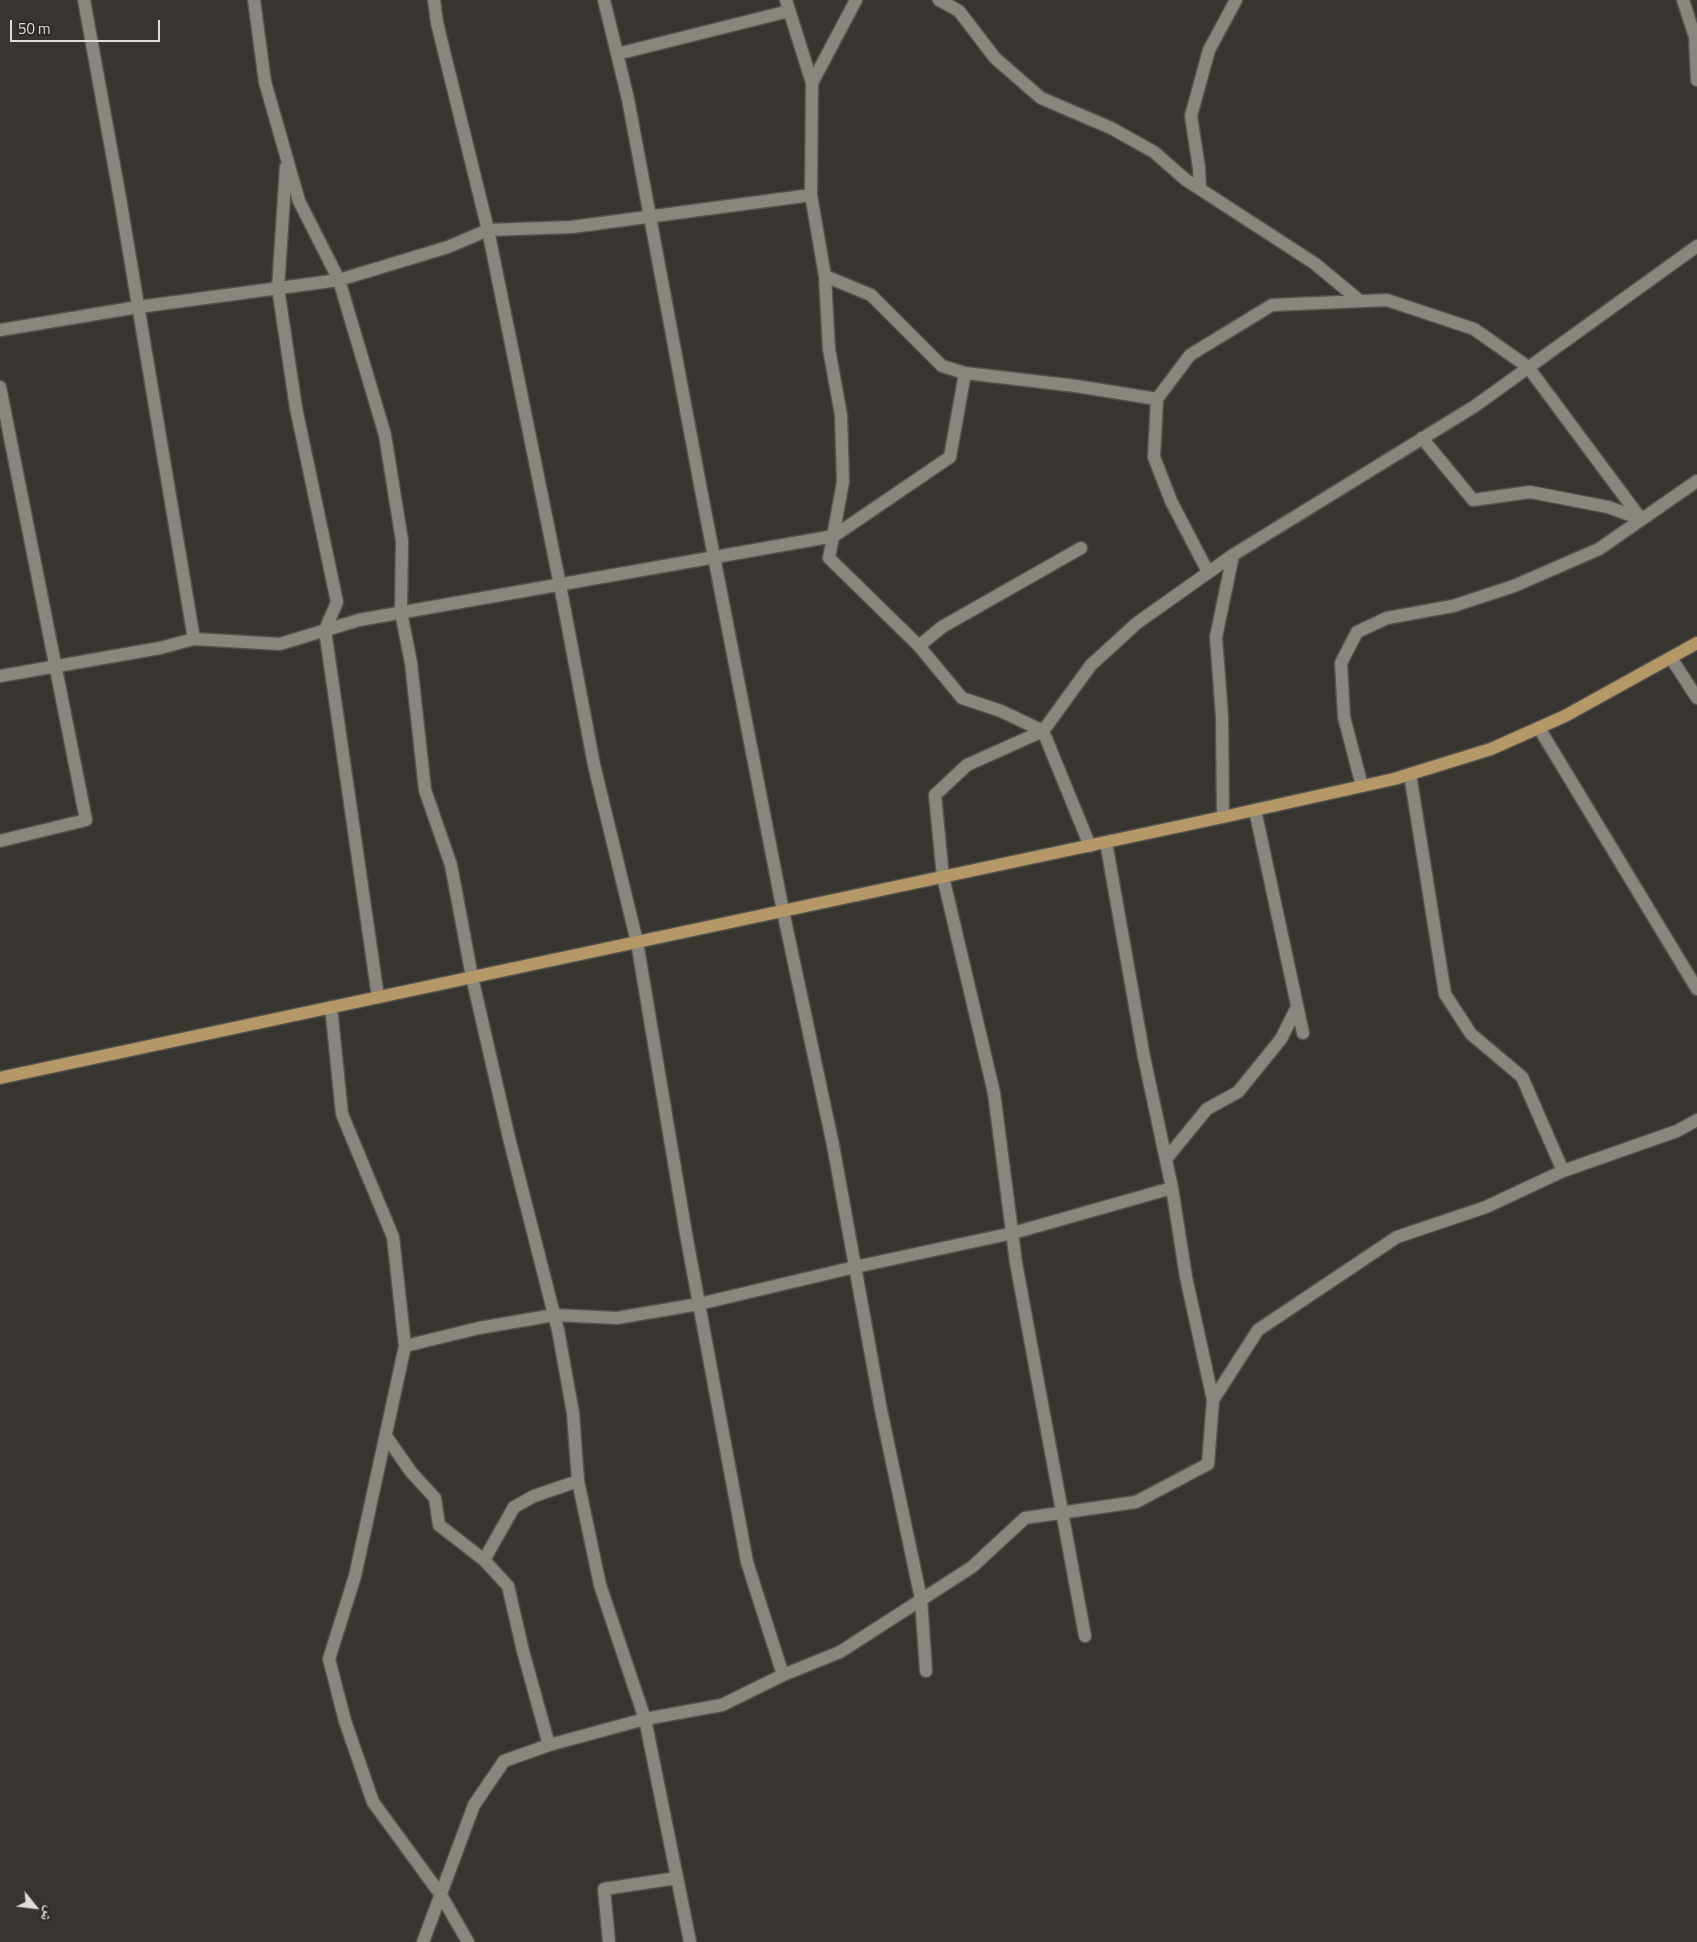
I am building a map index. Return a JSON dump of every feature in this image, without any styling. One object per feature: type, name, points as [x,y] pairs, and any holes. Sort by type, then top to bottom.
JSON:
[{"type":"main road","points":[[0,1078],[1090,846],[1410,774],[1491,749],[1539,728],[1565,716],[1697,643]]},
{"type":"street","points":[[84,0],[194,640]]},
{"type":"street","points":[[254,0],[265,82],[299,201],[339,280],[385,435],[402,541],[400,612],[411,663],[426,790],[451,865],[472,977],[554,1315],[573,1413],[578,1482],[600,1585],[644,1718],[690,1942]]},
{"type":"street","points":[[434,0],[437,23],[488,230],[560,585],[594,765],[637,942],[699,1304],[746,1562],[782,1675]]},
{"type":"street","points":[[604,0],[628,99],[783,911],[833,1145],[882,1410],[921,1599],[926,1671]]},
{"type":"street","points":[[812,83],[856,0]]},
{"type":"street","points":[[939,0],[959,11],[995,58],[1041,98],[1112,128],[1154,152],[1186,180],[1314,263],[1360,301]]},
{"type":"street","points":[[1200,189],[1199,168],[1191,116],[1210,50],[1236,0]]},
{"type":"street","points":[[1683,0],[1695,37],[1697,80]]},
{"type":"street","points":[[617,54],[787,6],[812,83],[811,195],[824,276],[829,349],[840,415],[843,482],[829,558],[919,646],[962,698],[1001,710],[1043,730],[1090,846]]},
{"type":"street","points":[[286,156],[278,288],[296,408],[337,602],[325,630],[378,997]]},
{"type":"street","points":[[0,330],[138,306],[339,280],[448,247],[488,230],[572,228],[811,195]]},
{"type":"street","points":[[1085,1636],[1012,1233],[994,1093],[943,877],[935,795],[967,766],[1043,730],[1091,665],[1137,623],[1233,555],[1475,406],[1697,246]]},
{"type":"street","points":[[824,276],[871,296],[942,366],[965,373],[1076,386],[1157,399]]},
{"type":"street","points":[[1208,572],[1171,501],[1154,457],[1157,399],[1190,355],[1272,305],[1387,300],[1474,329],[1528,367],[1641,519]]},
{"type":"street","points":[[0,676],[160,648],[194,640],[280,644],[359,620],[400,612],[834,536],[950,457],[965,373]]},
{"type":"street","points":[[0,388],[86,820],[0,841]]},
{"type":"street","points":[[1422,438],[1473,500],[1530,492],[1608,507],[1641,519]]},
{"type":"street","points":[[1362,786],[1344,717],[1341,663],[1357,632],[1388,618],[1453,606],[1514,586],[1599,549],[1697,481]]},
{"type":"street","points":[[919,646],[942,627],[1081,548]]},
{"type":"street","points":[[1223,817],[1222,718],[1216,637],[1233,555]]},
{"type":"street","points":[[1671,658],[1697,698]]},
{"type":"street","points":[[1539,728],[1697,989]]},
{"type":"street","points":[[1410,774],[1445,994],[1472,1034],[1522,1077],[1563,1171]]},
{"type":"street","points":[[1255,810],[1303,1032]]},
{"type":"street","points":[[423,1942],[474,1805],[504,1762],[549,1745],[644,1718],[722,1705],[782,1675],[840,1652],[972,1567],[1025,1518],[1136,1502],[1208,1464],[1213,1400],[1186,1277],[1172,1188],[1144,1057],[1106,842]]},
{"type":"street","points":[[331,1007],[342,1114],[393,1237],[404,1346],[355,1576],[329,1659],[345,1721],[373,1802],[441,1895],[468,1942]]},
{"type":"street","points":[[1166,1159],[1207,1109],[1238,1092],[1281,1039],[1297,1007]]},
{"type":"street","points":[[1213,1400],[1258,1330],[1397,1237],[1486,1207],[1563,1171],[1677,1131],[1697,1120]]},
{"type":"street","points":[[404,1346],[479,1328],[554,1315],[617,1318],[699,1304],[855,1267],[1012,1233],[1172,1188]]},
{"type":"street","points":[[386,1436],[411,1472],[435,1498],[439,1525],[484,1560],[508,1586],[523,1651],[549,1745]]},
{"type":"street","points":[[484,1560],[514,1507],[534,1496],[578,1482]]},
{"type":"street","points":[[610,1942],[604,1889],[677,1878]]}]
